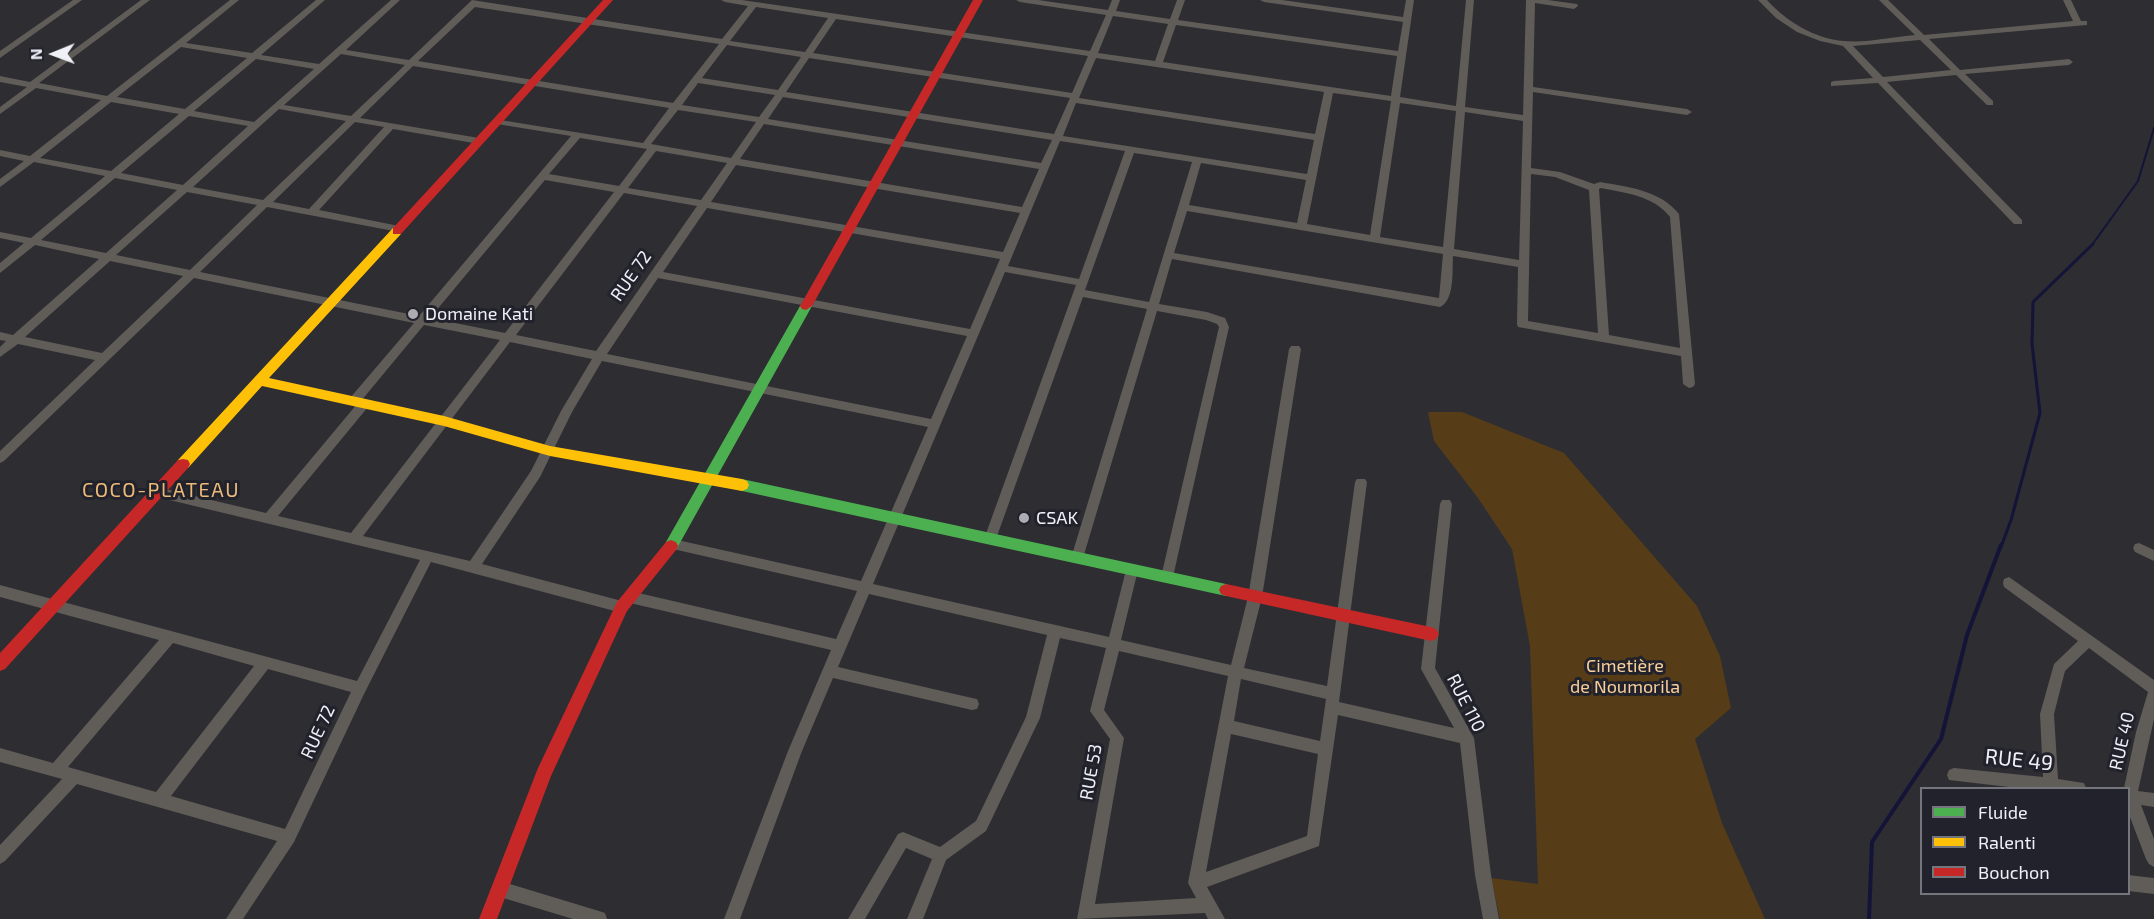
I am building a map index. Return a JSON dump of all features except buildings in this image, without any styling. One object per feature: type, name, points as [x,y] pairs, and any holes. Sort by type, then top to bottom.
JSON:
[{"type":"street","points":[[0,55],[78,0]]},
{"type":"street","points":[[0,111],[146,0]]},
{"type":"street","points":[[0,184],[235,0]]},
{"type":"street","points":[[0,269],[321,0]]},
{"type":"street","points":[[0,353],[396,0]]},
{"type":"street","points":[[0,664],[608,0]]},
{"type":"street","points":[[724,0],[761,3],[958,35],[1528,119]]},
{"type":"street","points":[[488,919],[544,774],[626,602],[673,544],[978,0]]},
{"type":"street","points":[[1020,0],[1402,54]]},
{"type":"street","points":[[732,919],[795,751],[1116,0]]},
{"type":"street","points":[[1158,64],[1181,0]]},
{"type":"street","points":[[1264,0],[1302,3],[1407,20]]},
{"type":"street","points":[[1375,239],[1410,0]]},
{"type":"street","points":[[1168,255],[1440,303],[1444,298],[1449,251],[1470,0]]},
{"type":"street","points":[[1574,6],[1531,0],[1522,324],[1686,353]]},
{"type":"street","points":[[1762,0],[1793,26],[1827,42],[1846,44],[2080,23],[2067,0]]},
{"type":"street","points":[[1883,0],[1990,103]]},
{"type":"street","points":[[2,453],[475,2],[1319,138]]},
{"type":"street","points":[[354,538],[621,190],[675,107],[725,42],[761,3]]},
{"type":"street","name":"RUE 72","points":[[473,567],[550,451],[567,411],[600,356],[834,16]]},
{"type":"street","points":[[179,44],[320,67]]},
{"type":"street","points":[[1846,44],[2018,222]]},
{"type":"street","points":[[338,51],[1044,167]]},
{"type":"street","points":[[1834,84],[2069,62]]},
{"type":"street","points":[[0,79],[256,125]]},
{"type":"street","points":[[696,80],[1311,178]]},
{"type":"street","points":[[1301,227],[1329,89]]},
{"type":"street","points":[[1528,89],[1687,112]]},
{"type":"street","points":[[277,106],[479,141]]},
{"type":"street","points":[[497,121],[1026,211]]},
{"type":"street","points":[[312,212],[391,126]]},
{"type":"street","points":[[269,518],[422,320],[577,135]]},
{"type":"street","points":[[990,539],[1131,149]]},
{"type":"street","points":[[0,153],[399,229]]},
{"type":"street","points":[[1077,558],[1197,160]]},
{"type":"street","points":[[1526,170],[1557,174],[1594,188],[1600,185],[1616,188],[1656,200],[1671,210],[1675,216],[1689,384]]},
{"type":"street","points":[[543,176],[1006,256]]},
{"type":"street","points":[[1594,188],[1604,339]]},
{"type":"street","points":[[1183,207],[1523,264]]},
{"type":"street","points":[[0,235],[935,424]]},
{"type":"street","points":[[1001,268],[1221,321],[1224,327],[1167,577]]},
{"type":"street","points":[[656,274],[973,333]]},
{"type":"street","points":[[0,336],[104,358]]},
{"type":"street","points":[[1214,912],[1196,884],[1236,672],[1255,597],[1295,350]]},
{"type":"street","points":[[259,381],[444,421],[550,451],[710,478],[1431,634]]},
{"type":"street","points":[[1196,884],[1314,841],[1361,482]]},
{"type":"street","points":[[158,492],[626,602],[840,646]]},
{"type":"street","name":"RUE 110","points":[[1446,504],[1428,669],[1467,738],[1483,875],[1491,919]]},
{"type":"street","points":[[673,544],[1236,672],[1467,738]]},
{"type":"street","points":[[2139,548],[2154,556]]},
{"type":"street","name":"RUE 72","points":[[234,919],[289,837],[360,688],[429,556]]},
{"type":"street","name":"RUE 53","points":[[1085,916],[1116,738],[1097,711],[1131,570]]},
{"type":"street","points":[[2009,583],[2154,688]]},
{"type":"street","points":[[0,591],[360,688]]},
{"type":"street","points":[[915,919],[941,855],[981,826],[1033,718],[1054,631]]},
{"type":"street","points":[[56,771],[170,637]]},
{"type":"street","points":[[2052,784],[2048,714],[2059,668],[2088,640]]},
{"type":"street","points":[[159,800],[265,662]]},
{"type":"street","points":[[829,671],[972,704]]},
{"type":"street","name":"RUE 40","points":[[2130,791],[2154,695]]},
{"type":"street","points":[[1226,726],[1326,749]]},
{"type":"street","points":[[0,755],[289,837]]},
{"type":"street","name":"RUE 49","points":[[1954,775],[2068,787]]},
{"type":"street","points":[[0,856],[75,776]]},
{"type":"street","points":[[2130,796],[2154,800]]},
{"type":"street","points":[[2130,799],[2154,859]]},
{"type":"street","points":[[856,919],[903,838],[941,855]]},
{"type":"street","points":[[2130,883],[2154,886]]},
{"type":"street","points":[[500,889],[599,919]]},
{"type":"street","points":[[1085,916],[1214,912]]},
{"type":"green space","name":"Cimetière de Noumorila","points":[[1428,412],[1462,412],[1564,453],[1697,606],[1720,656],[1731,708],[1695,739],[1722,823],[1765,919],[1500,919],[1491,878],[1538,884],[1530,646],[1512,549],[1478,498],[1434,441]]},
{"type":"waterway","points":[[2092,245],[2138,181],[2154,128]]},
{"type":"waterway","points":[[2001,547],[2011,520],[2040,413],[2032,344],[2033,302],[2092,245]]},
{"type":"waterway","points":[[1869,919],[1872,842],[1941,739],[1967,635],[2001,545]]},
{"type":"traffic: fast","points":[[671,546],[806,306]]},
{"type":"traffic: fast","points":[[742,485],[1226,590]]},
{"type":"traffic: slow","points":[[183,464],[397,231]]},
{"type":"traffic: slow","points":[[259,381],[444,421],[550,451],[742,485]]},
{"type":"traffic: jam","points":[[397,231],[608,0]]},
{"type":"traffic: jam","points":[[806,306],[978,0]]},
{"type":"traffic: jam","points":[[0,664],[183,464]]},
{"type":"traffic: jam","points":[[488,919],[544,774],[622,607],[671,546]]},
{"type":"traffic: jam","points":[[1226,590],[1431,634]]},
{"type":"place","name":"Domaine Kati","points":[[413,314]]},
{"type":"place","name":"CSAK","points":[[1024,518]]},
{"type":"district","name":"COCO-PLATEAU","points":[[161,490]]}]
